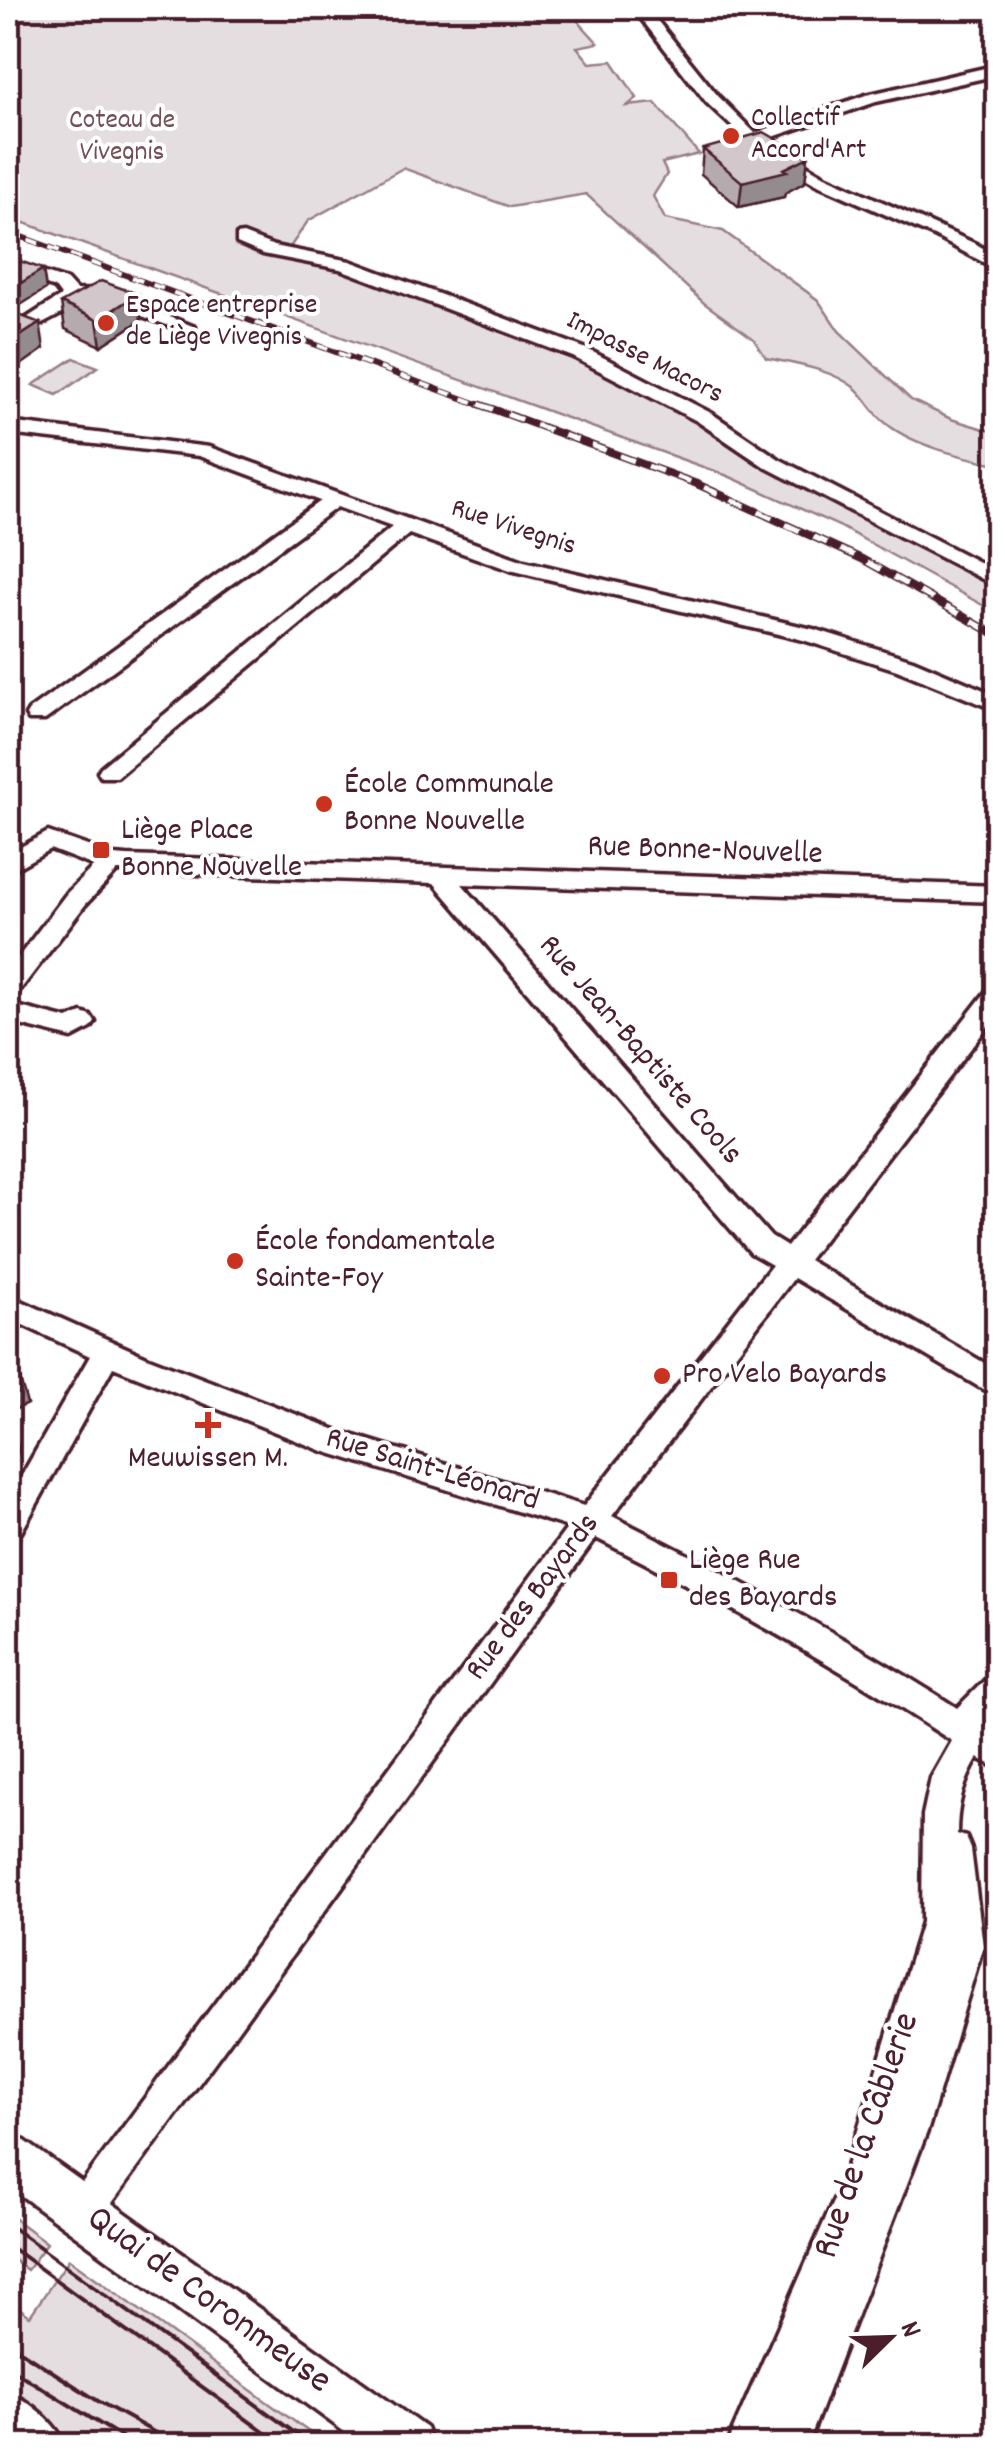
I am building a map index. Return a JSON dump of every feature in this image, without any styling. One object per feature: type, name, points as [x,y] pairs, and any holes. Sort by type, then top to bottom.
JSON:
[{"type":"main road","name":"Quai de Coronmeuse","points":[[8,2158],[408,2446]]},
{"type":"street","points":[[640,8],[704,88],[752,139],[793,166],[954,239],[998,265]]},
{"type":"street","points":[[752,139],[872,98],[998,70]]},
{"type":"street","name":"Impasse Macors","points":[[243,239],[269,250],[344,265],[580,353],[704,417],[772,463],[998,581]]},
{"type":"street","points":[[8,266],[61,284],[71,296]]},
{"type":"street","points":[[8,337],[60,308],[71,296],[100,295],[186,327]]},
{"type":"street","name":"Rue Vivegnis","points":[[8,428],[202,451],[549,576],[696,607],[840,644],[904,665],[998,704]]},
{"type":"street","points":[[37,714],[336,499]]},
{"type":"street","points":[[110,772],[407,525]]},
{"type":"street","name":"Rue Bonne-Nouvelle","points":[[8,865],[48,840],[111,862],[998,894]]},
{"type":"street","points":[[8,988],[76,899],[111,862]]},
{"type":"street","name":"Rue Jean-Baptiste Cools","points":[[442,876],[761,1245],[998,1386]]},
{"type":"street","name":"Rue des Bayards","points":[[83,2212],[592,1521],[998,994]]},
{"type":"street","points":[[8,1013],[72,1029],[82,1022]]},
{"type":"street","name":"Rue Saint-Léonard","points":[[8,1306],[108,1352],[334,1442],[592,1521],[708,1579],[977,1738]]},
{"type":"street","points":[[8,1527],[16,1498],[108,1352]]},
{"type":"street","name":"Rue de la Câblerie","points":[[746,2446],[861,2181],[938,1922],[940,1815],[948,1778],[977,1738],[998,1688]]},
{"type":"street","name":"Rue de la Câblerie","points":[[788,2446],[910,2129],[966,1946],[954,1848],[940,1815]]},
{"type":"street","points":[[8,2412],[46,2446]]},
{"type":"green space","name":"Coteau de Vivegnis","points":[[8,8],[566,8],[598,43],[577,47],[590,63],[612,61],[637,98],[627,106],[655,103],[699,154],[662,163],[667,174],[653,196],[665,219],[723,231],[818,300],[839,331],[911,400],[951,419],[997,433],[997,464],[911,439],[882,420],[859,392],[835,376],[766,358],[754,339],[704,303],[586,194],[510,207],[403,168],[308,221],[286,253],[360,273],[479,319],[679,410],[997,588],[997,613],[839,526],[728,476],[8,217]]},
{"type":"green space","points":[[74,358],[98,367],[57,395],[33,385]]},
{"type":"green space","points":[[8,2214],[47,2243],[27,2270],[8,2256]]},
{"type":"green space","points":[[69,2259],[327,2445],[72,2445],[8,2393],[8,2300],[30,2316]]},
{"type":"building","points":[[764,132],[808,157],[784,169],[787,171],[742,182],[703,149]]},
{"type":"building","points":[[8,257],[43,269],[8,291]]},
{"type":"building","points":[[101,281],[138,294],[97,320],[61,303]]},
{"type":"building","points":[[19,315],[40,323],[8,344],[8,321]]},
{"type":"building","points":[[8,1359],[20,1379],[8,1385]]},
{"type":"tram line","points":[[8,2224],[313,2446]]},
{"type":"tram line","points":[[8,2245],[283,2446]]},
{"type":"tram line","points":[[8,2343],[98,2401],[179,2446]]},
{"type":"tram line","points":[[8,2367],[136,2446]]},
{"type":"railway","points":[[8,232],[486,407]]},
{"type":"railway","points":[[479,404],[697,484],[862,559],[998,636]]},
{"type":"place","name":"Collectif Accord'Art","points":[[731,136]]},
{"type":"place","name":"Espace entreprise de Liège Vivegnis","points":[[106,323]]},
{"type":"place","name":"École Communale Bonne Nouvelle","points":[[324,804]]},
{"type":"place","name":"Liège Place Bonne Nouvelle","points":[[101,850]]},
{"type":"place","name":"École fondamentale Sainte-Foy","points":[[235,1261]]},
{"type":"place","name":"Pro Velo Bayards","points":[[662,1376]]},
{"type":"place","name":"Meuwissen M.","points":[[208,1425]]},
{"type":"place","name":"Liège Rue des Bayards","points":[[669,1580]]}]
